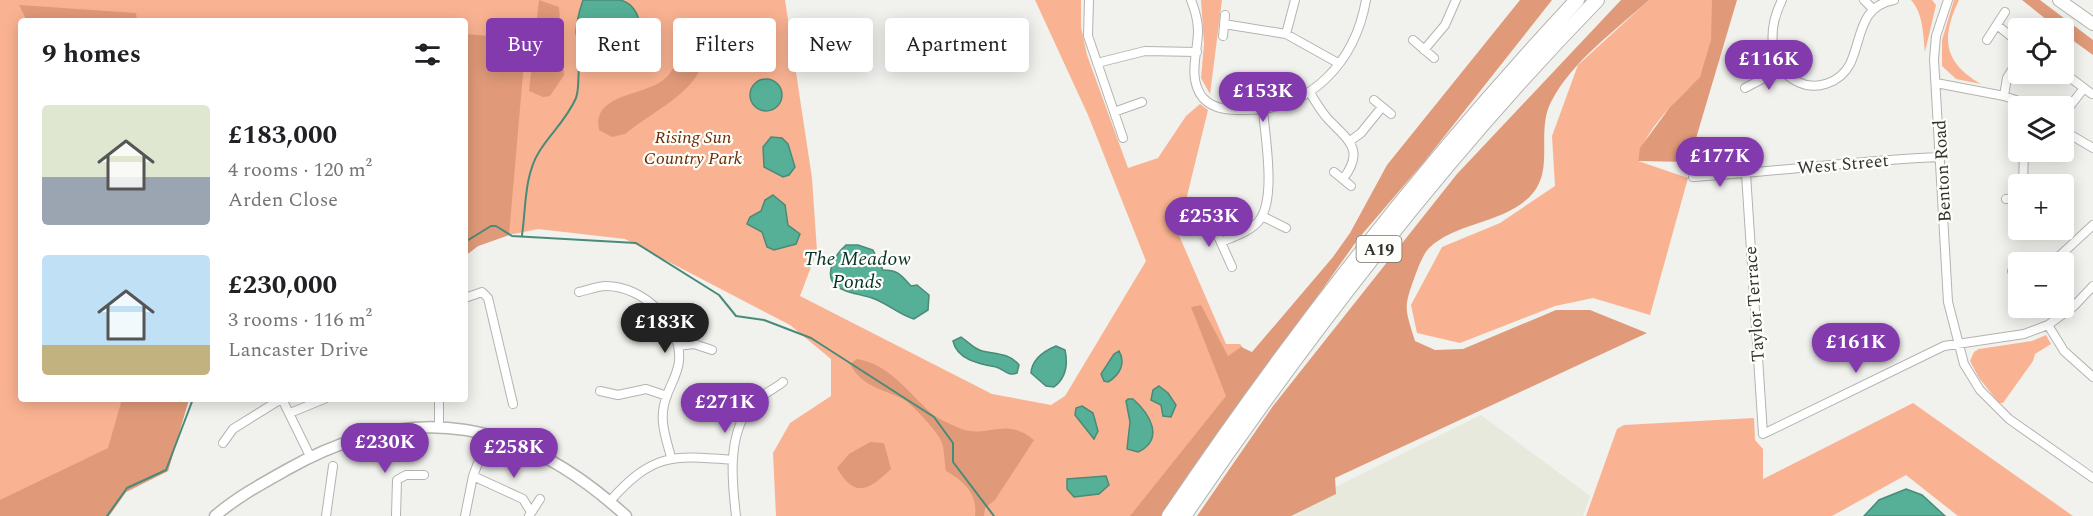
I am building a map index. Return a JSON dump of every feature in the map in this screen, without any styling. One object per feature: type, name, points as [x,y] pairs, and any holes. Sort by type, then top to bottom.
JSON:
[{"type":"highway","points":[[1530,51],[1565,0]]},
{"type":"highway","name":"A19","points":[[1168,516],[1248,399],[1355,259],[1454,137],[1530,51],[1581,6],[1597,0]]},
{"type":"highway","points":[[1581,6],[1606,0]]},
{"type":"highway","name":"A19","points":[[1184,516],[1254,415],[1380,247],[1581,6]]},
{"type":"main road","points":[[2059,0],[2093,24]]},
{"type":"street","points":[[1089,0],[1088,36],[1123,138]]},
{"type":"street","points":[[1191,0],[1198,23],[1194,74],[1196,83],[1204,99],[1212,105],[1227,110],[1263,110],[1290,103],[1310,93],[1338,63],[1359,28],[1366,0]]},
{"type":"street","points":[[1286,34],[1295,0]]},
{"type":"street","points":[[1424,50],[1445,25],[1456,0]]},
{"type":"street","points":[[1782,0],[1776,12],[1772,38],[1774,53],[1781,69],[1791,79],[1809,85],[1823,85],[1837,78],[1850,64],[1862,24],[1874,9],[1894,0]]},
{"type":"street","points":[[1864,0],[1874,9]]},
{"type":"street","name":"Benton Road","points":[[1948,0],[1935,42],[1936,83],[1948,302],[1967,371],[2000,410],[2093,478]]},
{"type":"street","points":[[1987,40],[2005,12]]},
{"type":"street","points":[[1223,36],[1225,19],[1286,34],[1338,63]]},
{"type":"street","points":[[1997,25],[2008,34]]},
{"type":"street","points":[[1413,40],[1434,58]]},
{"type":"street","points":[[1097,63],[1145,51],[1197,52]]},
{"type":"street","points":[[1745,88],[1781,69]]},
{"type":"street","points":[[1752,74],[1756,83]]},
{"type":"street","points":[[2004,96],[2008,76]]},
{"type":"street","points":[[2074,80],[2092,94]]},
{"type":"street","points":[[1936,83],[2008,97]]},
{"type":"street","points":[[2074,101],[2084,88]]},
{"type":"street","points":[[1310,93],[1326,118],[1350,141],[1354,159],[1343,179]]},
{"type":"street","points":[[1374,100],[1391,114]]},
{"type":"street","points":[[1114,112],[1142,102]]},
{"type":"street","points":[[1350,141],[1361,133],[1382,107]]},
{"type":"street","points":[[1221,242],[1247,231],[1262,216],[1268,186],[1263,110]]},
{"type":"street","points":[[2074,137],[2093,148]]},
{"type":"street","name":"West Street","points":[[1694,177],[1746,174],[1831,163],[1941,157]]},
{"type":"street","points":[[1334,172],[1351,186]]},
{"type":"street","name":"Taylor Terrace","points":[[1746,174],[1762,434],[1944,346],[1959,343]]},
{"type":"street","points":[[1262,216],[1286,228]]},
{"type":"street","points":[[1210,218],[1232,267]]},
{"type":"street","points":[[2064,252],[2093,225]]},
{"type":"street","points":[[579,292],[606,286],[627,290],[648,300],[670,326],[678,346],[679,361],[666,396],[661,425],[671,457]]},
{"type":"street","points":[[1959,343],[2024,333],[2048,325],[2074,306],[2093,286]]},
{"type":"street","points":[[468,297],[482,292],[488,298],[513,404]]},
{"type":"street","points":[[2048,325],[2064,351],[2093,377]]},
{"type":"street","points":[[678,346],[694,344],[712,350]]},
{"type":"street","points":[[736,516],[733,460],[739,427],[749,408],[761,395],[783,382]]},
{"type":"street","points":[[600,391],[618,395],[646,389],[666,396]]},
{"type":"street","points":[[223,443],[233,429],[277,402]]},
{"type":"street","points":[[284,402],[310,456]]},
{"type":"street","points":[[290,413],[317,402]]},
{"type":"street","points":[[439,402],[439,426]]},
{"type":"street","points":[[215,516],[255,488],[310,456],[368,434],[397,428],[439,426],[489,434],[551,460],[610,501],[626,516]]},
{"type":"street","points":[[465,516],[473,476],[489,434]]},
{"type":"street","points":[[610,501],[630,479],[650,466],[671,457],[733,460]]},
{"type":"street","points":[[326,516],[333,466]]},
{"type":"street","points":[[396,516],[396,480],[406,475],[424,475]]},
{"type":"street","points":[[473,476],[523,499],[530,514]]},
{"type":"street","points":[[321,478],[331,479]]},
{"type":"street","points":[[530,514],[540,499]]},
{"type":"shaded area","points":[[539,0],[559,7],[560,18],[537,18]]},
{"type":"shaded area","points":[[1520,0],[1552,0],[1424,162],[1358,239],[1162,516],[1130,516],[1226,396],[1191,307],[1201,305],[1228,356],[1241,347],[1252,352],[1333,257],[1350,233],[1387,165]]},
{"type":"shaded area","points":[[1621,0],[1649,0],[1595,47],[1560,87],[1547,113],[1543,172],[1533,193],[1510,211],[1454,232],[1429,248],[1415,276],[1407,308],[1415,341],[1435,350],[1463,349],[1556,310],[1590,310],[1647,333],[1335,478],[1336,494],[1291,516],[1197,516],[1273,406],[1457,174]]},
{"type":"shaded area","points":[[1712,0],[1737,0],[1689,162],[1638,161],[1640,148],[1670,107],[1700,77],[1711,40]]},
{"type":"shaded area","points":[[2022,0],[2040,0],[2064,18],[2044,18]]},
{"type":"shaded area","points":[[19,5],[136,13],[137,18],[26,18]]},
{"type":"shaded area","points":[[2074,26],[2093,40],[2093,55],[2074,41]]},
{"type":"shaded area","points":[[468,34],[486,36],[486,72],[523,72],[509,235],[478,246],[468,254]]},
{"type":"shaded area","points":[[673,68],[673,72],[698,72],[683,91],[670,102],[625,134],[612,137],[599,130],[599,118],[603,109],[620,98],[653,86],[666,77]]},
{"type":"shaded area","points":[[531,72],[564,72],[550,96],[543,97],[529,91]]},
{"type":"shaded area","points":[[857,359],[888,373],[931,413],[952,425],[969,431],[1014,429],[1034,440],[995,500],[985,508],[984,516],[975,516],[972,495],[959,479],[946,471],[942,443],[931,426],[903,399],[860,378],[850,364]]},
{"type":"shaded area","points":[[121,402],[188,402],[168,471],[126,492],[109,516],[0,516],[0,500],[108,448]]},
{"type":"shaded area","points":[[1481,415],[1590,496],[1583,516],[1276,516]]},
{"type":"shaded area","points":[[870,442],[884,443],[891,469],[869,486],[856,488],[844,478],[837,468],[849,454]]},
{"type":"green space","name":"Rising Sun Country Park","points":[[0,0],[583,0],[579,18],[576,18],[576,72],[661,72],[661,18],[637,18],[632,8],[620,0],[785,0],[788,20],[788,72],[796,72],[812,178],[817,251],[800,296],[992,394],[1051,405],[1065,396],[1146,261],[1088,115],[1035,0],[1081,0],[1081,27],[1087,55],[1128,168],[1158,158],[1186,116],[1200,104],[1208,110],[1178,233],[1226,344],[1240,344],[1263,373],[1163,516],[776,516],[773,453],[790,423],[831,396],[831,359],[790,325],[625,239],[538,229],[509,235],[478,246],[468,254],[468,18],[18,18],[18,402],[188,402],[168,471],[126,492],[109,516],[0,516]]},
{"type":"green space","points":[[1201,0],[1222,0],[1210,94],[1201,78],[1204,44]]},
{"type":"green space","points":[[1649,0],[1712,0],[1713,19],[1710,50],[1700,77],[1654,126],[1644,143],[1638,161],[1688,178],[1650,315],[1593,298],[1555,306],[1460,343],[1417,333],[1411,305],[1442,247],[1500,223],[1555,186],[1552,136],[1578,65]]},
{"type":"green space","points":[[1911,0],[1932,0],[1936,5],[1925,52],[1920,17]]},
{"type":"green space","points":[[1954,0],[1959,0],[1950,26],[1949,48],[1959,67],[1981,84],[1956,79],[1942,66],[1942,40]]},
{"type":"green space","points":[[2046,335],[2051,344],[2035,354],[2033,361],[2003,403],[1999,403],[1979,378],[1970,361],[1974,352],[1979,349],[2032,341]]},
{"type":"green space","points":[[1913,403],[2073,516],[1958,516],[1906,475],[1832,516],[1586,516],[1617,429],[1624,425],[1754,418],[1755,440],[1763,449],[1763,479]]},
{"type":"water","points":[[583,0],[620,0],[634,9],[638,18],[578,18]]},
{"type":"water","points":[[766,79],[777,84],[782,95],[777,106],[766,111],[755,106],[750,95],[755,84]]},
{"type":"water","points":[[771,137],[782,138],[788,144],[795,167],[789,175],[783,177],[764,167],[763,147]]},
{"type":"water","name":"The Meadow Ponds","points":[[773,195],[785,205],[788,225],[800,234],[796,244],[774,250],[767,247],[762,232],[747,224],[750,217],[761,211],[765,200]]},
{"type":"water","name":"The Meadow Ponds","points":[[846,245],[858,245],[873,250],[883,270],[896,272],[911,286],[917,285],[929,295],[928,310],[914,319],[877,300],[836,286],[830,274],[832,265],[837,254]]},
{"type":"water","points":[[961,337],[979,350],[1011,358],[1019,365],[1017,373],[1009,373],[964,357],[959,353],[953,341]]},
{"type":"water","points":[[1056,346],[1065,350],[1065,370],[1054,387],[1046,386],[1031,373],[1032,368],[1039,356]]},
{"type":"water","points":[[1119,351],[1122,364],[1119,372],[1108,382],[1104,381],[1101,374],[1114,354]]},
{"type":"water","points":[[1159,386],[1168,393],[1176,405],[1171,417],[1163,416],[1161,405],[1151,400],[1153,390]]},
{"type":"water","points":[[1133,399],[1139,405],[1152,426],[1151,440],[1138,452],[1127,449],[1130,422],[1126,401]]},
{"type":"water","points":[[1082,406],[1093,413],[1098,431],[1094,439],[1075,415],[1076,408]]},
{"type":"water","points":[[1106,476],[1109,485],[1099,494],[1074,497],[1067,489],[1067,479]]},
{"type":"water","points":[[1906,489],[1922,495],[1945,516],[1864,516],[1879,500]]},
{"type":"waterway","points":[[522,235],[526,193],[534,161],[576,98],[579,72]]},
{"type":"waterway","points":[[468,240],[491,226],[496,226],[512,236],[636,243],[719,295],[736,316],[764,320],[811,338],[934,417],[953,443],[953,462],[994,516]]},
{"type":"waterway","points":[[107,516],[127,488],[166,470],[192,402]]}]
